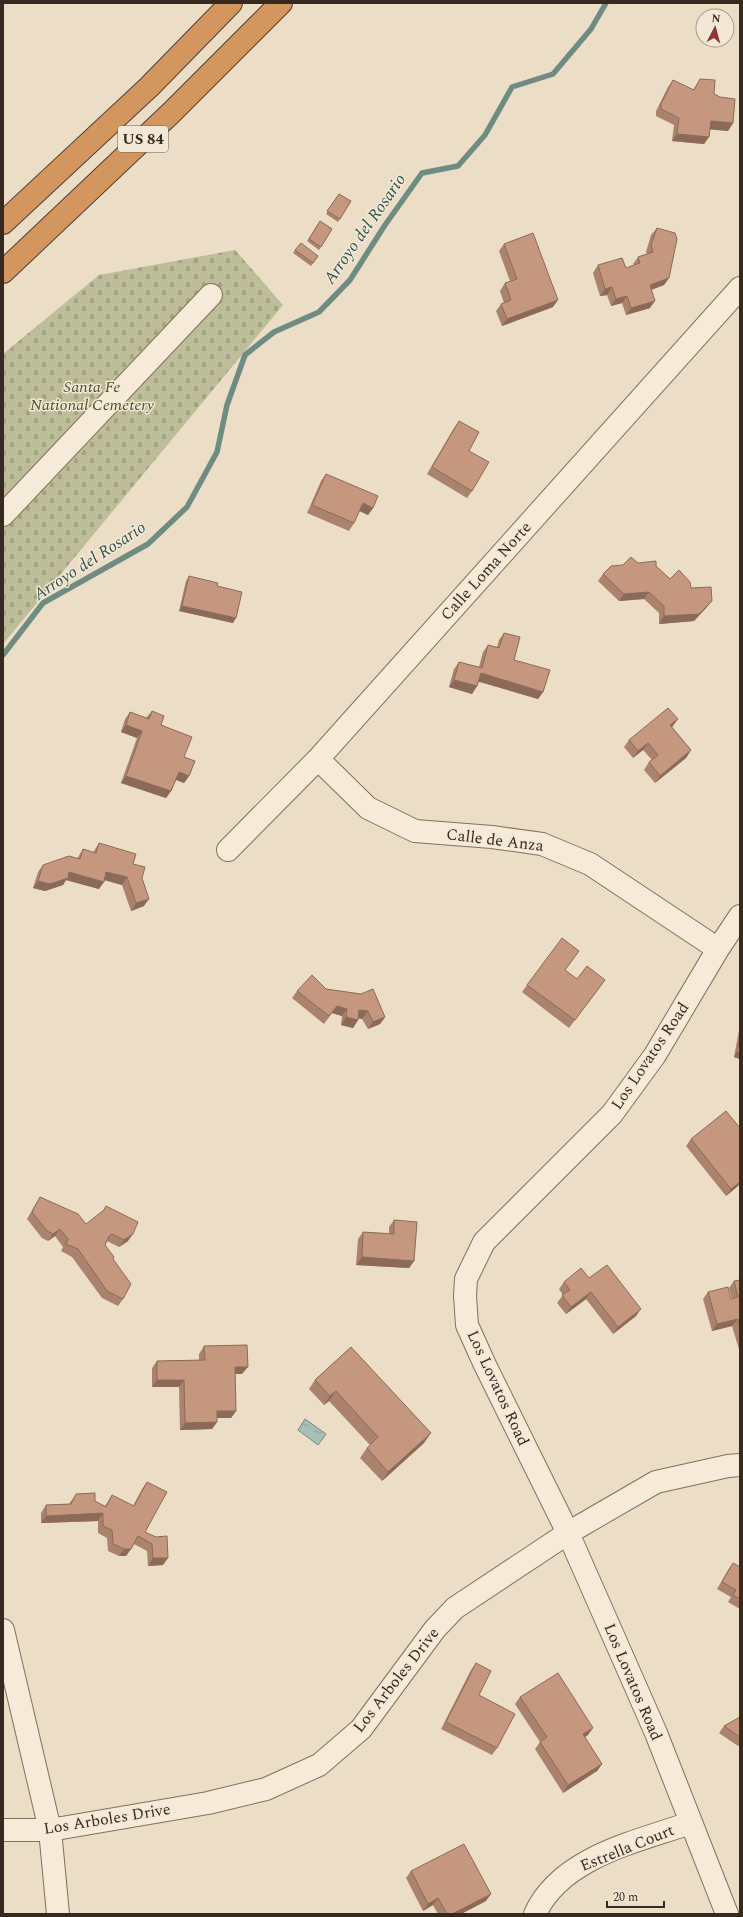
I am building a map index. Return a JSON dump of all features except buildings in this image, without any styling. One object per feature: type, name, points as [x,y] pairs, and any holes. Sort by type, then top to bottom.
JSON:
[{"type":"highway","name":"US 84","points":[[3,224],[149,87],[231,3]]},
{"type":"highway","name":"US 84","points":[[3,272],[172,112],[281,3]]},
{"type":"street","name":"Calle Loma Norte","points":[[228,850],[318,759],[740,288]]},
{"type":"street","points":[[3,515],[211,295]]},
{"type":"street","name":"Calle de Anza","points":[[318,759],[368,808],[415,831],[492,837],[542,844],[590,864],[718,949]]},
{"type":"street","name":"Los Lovatos Road","points":[[727,1914],[690,1823],[656,1733],[568,1533],[485,1365],[467,1325],[465,1296],[466,1279],[484,1242],[612,1114],[655,1055],[718,949],[740,916]]},
{"type":"street","name":"Los Arboles Drive","points":[[3,1830],[50,1830],[208,1803],[266,1789],[319,1766],[361,1728],[435,1629],[455,1608],[568,1533],[656,1482],[728,1466],[740,1465]]},
{"type":"street","points":[[3,1630],[50,1830],[58,1914]]},
{"type":"street","name":"Estrella Court","points":[[535,1914],[551,1889],[561,1879],[584,1863],[690,1823]]},
{"type":"green space","name":"Santa Fe National Cemetery","points":[[235,250],[283,305],[3,644],[3,354],[99,275]]},
{"type":"water","points":[[305,1419],[326,1434],[318,1445],[298,1430]]},
{"type":"waterway","name":"Arroyo del Rosario","points":[[3,655],[43,603],[148,544],[187,507],[217,452],[227,405],[245,355],[274,332],[319,312],[350,280],[385,225],[422,173],[458,166],[485,135],[512,87],[553,74],[591,29],[606,3]]}]
